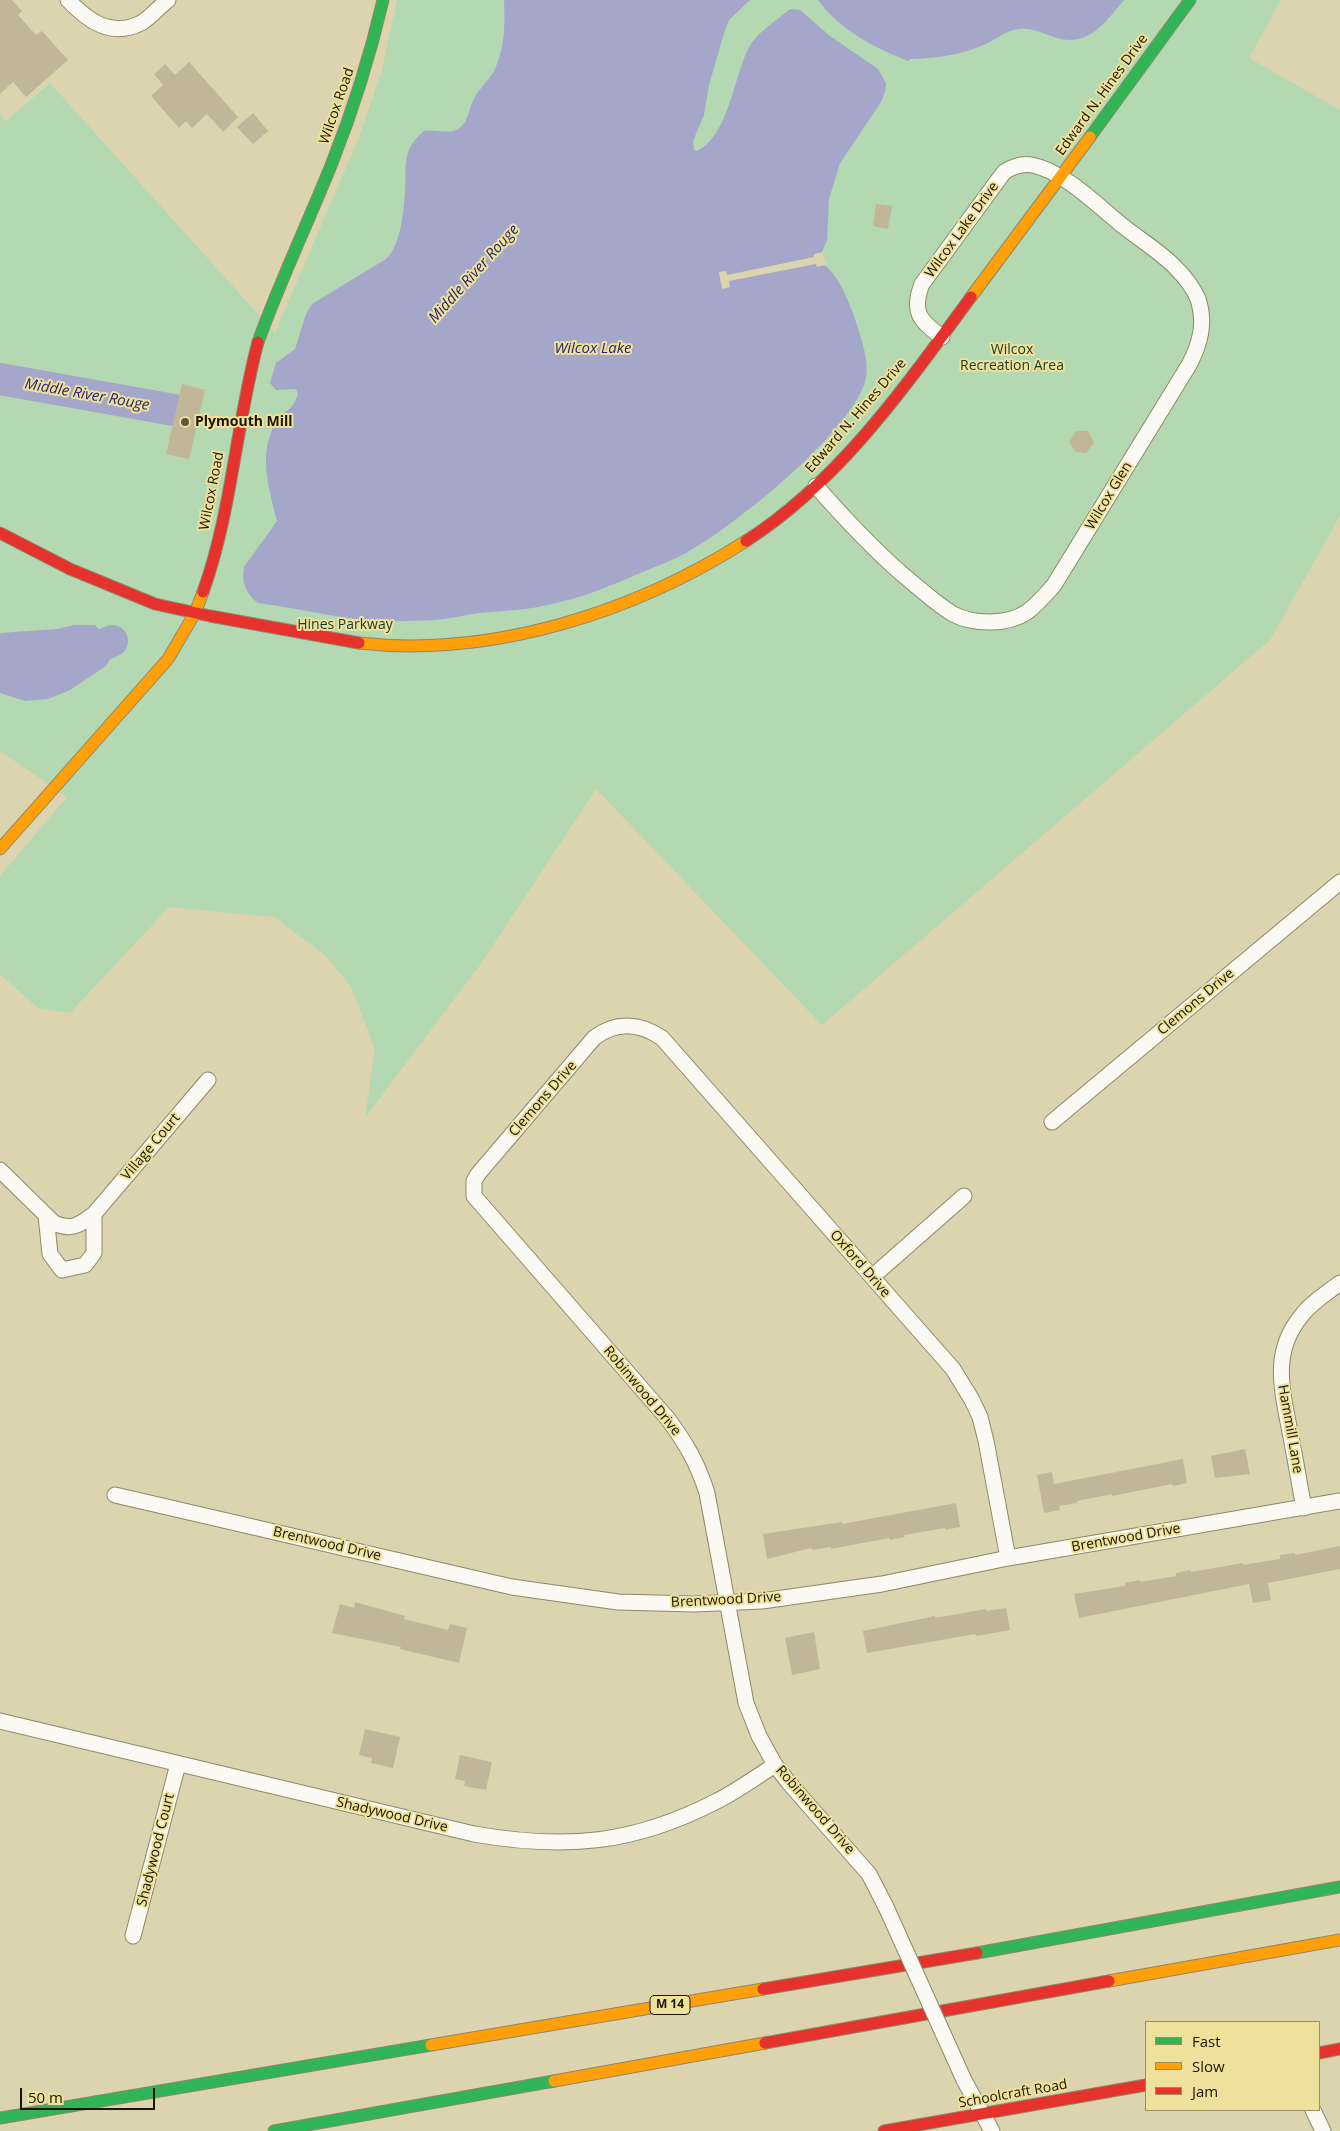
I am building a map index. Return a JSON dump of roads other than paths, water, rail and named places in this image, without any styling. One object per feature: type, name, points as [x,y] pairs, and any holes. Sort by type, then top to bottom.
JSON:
[{"type":"main road","name":"Wilcox Road","points":[[0,849],[168,659],[195,613],[212,566],[226,504],[243,403],[258,343],[272,304],[332,164],[352,110],[373,42],[382,0]]},
{"type":"main road","name":"Edward N. Hines Drive","points":[[0,533],[62,566],[134,596],[195,613],[316,637],[371,644],[429,645],[462,643],[528,632],[591,615],[661,586],[728,551],[762,529],[816,486],[871,427],[942,337],[1190,0]]},
{"type":"main road","name":"M 14","points":[[0,2118],[224,2078],[848,1976],[1340,1887]]},
{"type":"main road","points":[[274,2131],[1340,1940]]},
{"type":"main road","points":[[1320,2053],[1340,2049]]},
{"type":"main road","name":"Schoolcraft Road","points":[[884,2131],[982,2116],[1145,2085]]},
{"type":"street","points":[[68,0],[90,21],[112,28],[130,27],[140,23],[168,0]]},
{"type":"street","name":"Wilcox Lake Drive","points":[[942,337],[924,324],[920,318],[917,297],[922,284],[959,232],[1004,172],[1011,168],[1030,164],[1060,177]]},
{"type":"street","name":"Wilcox Glen","points":[[816,486],[867,543],[927,595],[954,614],[985,622],[1006,620],[1025,613],[1039,603],[1054,585],[1189,365],[1198,347],[1202,330],[1198,299],[1183,276],[1172,264],[1060,177]]},
{"type":"street","name":"Clemons Drive","points":[[1052,1122],[1340,882]]},
{"type":"street","name":"Clemons Drive","points":[[473,1189],[474,1181],[478,1174],[594,1038],[610,1028],[626,1025]]},
{"type":"street","name":"Oxford Drive","points":[[626,1025],[639,1026],[650,1030],[662,1038],[952,1369],[972,1400],[980,1417],[1008,1558]]},
{"type":"street","name":"Village Court","points":[[0,1170],[54,1223],[63,1227],[78,1226],[94,1214],[208,1080]]},
{"type":"street","name":"Robinwood Drive","points":[[473,1189],[478,1202],[668,1418],[686,1444],[697,1464],[707,1493],[729,1602],[746,1702],[759,1736],[776,1765],[864,1868],[886,1907],[964,2080],[982,2116],[992,2131]]},
{"type":"street","points":[[872,1277],[964,1196]]},
{"type":"street","points":[[46,1215],[50,1254],[62,1270],[85,1265],[94,1253],[94,1214]]},
{"type":"street","name":"Hammill Lane","points":[[1304,1508],[1280,1384],[1282,1358],[1290,1334],[1301,1316],[1313,1303],[1340,1283]]},
{"type":"street","name":"Brentwood Drive","points":[[115,1495],[512,1588],[618,1602],[762,1601],[872,1585],[1008,1558],[1340,1501]]},
{"type":"street","name":"Shadywood Drive","points":[[0,1721],[474,1834],[512,1840],[553,1843],[607,1839],[659,1827],[720,1800],[776,1765]]},
{"type":"street","name":"Shadywood Court","points":[[133,1936],[178,1764]]},
{"type":"street","points":[[1314,2111],[1324,2131]]},
{"type":"water","name":"Wilcox Lake","points":[[504,0],[750,0],[729,20],[725,30],[709,85],[704,115],[693,141],[694,150],[697,151],[708,144],[723,120],[748,49],[761,32],[790,9],[800,10],[830,36],[878,69],[886,83],[885,92],[881,102],[840,163],[829,199],[827,240],[822,252],[824,265],[840,284],[855,318],[866,358],[866,378],[857,399],[840,424],[790,475],[761,500],[707,540],[686,553],[600,590],[534,608],[424,621],[356,619],[258,603],[250,596],[243,578],[244,567],[277,521],[266,470],[267,445],[277,421],[291,407],[298,394],[296,389],[276,390],[270,383],[276,363],[295,349],[306,314],[312,304],[386,259],[391,253],[398,238],[402,220],[406,160],[411,145],[424,131],[450,132],[458,129],[464,123],[474,99],[492,75],[498,63],[503,37]]},
{"type":"water","points":[[818,0],[1124,0],[1100,27],[1082,38],[1065,40],[1035,30],[1019,29],[960,53],[940,57],[910,59],[908,61],[882,50],[847,29]]},
{"type":"water","points":[[74,625],[95,625],[107,638],[113,654],[106,666],[70,690],[48,699],[25,701],[0,693],[0,633],[57,629]]},
{"type":"waterway","name":"Middle River Rouge","points":[[0,379],[174,410]]},
{"type":"waterway","name":"Middle River Rouge","points":[[0,672],[13,673],[42,669],[72,659],[112,641]]},
{"type":"place","name":"Plymouth Mill","points":[[185,422]]},
{"type":"park label","name":"Wilcox Recreation Area","points":[[1012,358]]},
{"type":"park label","name":"Hines Parkway","points":[[345,625]]}]
